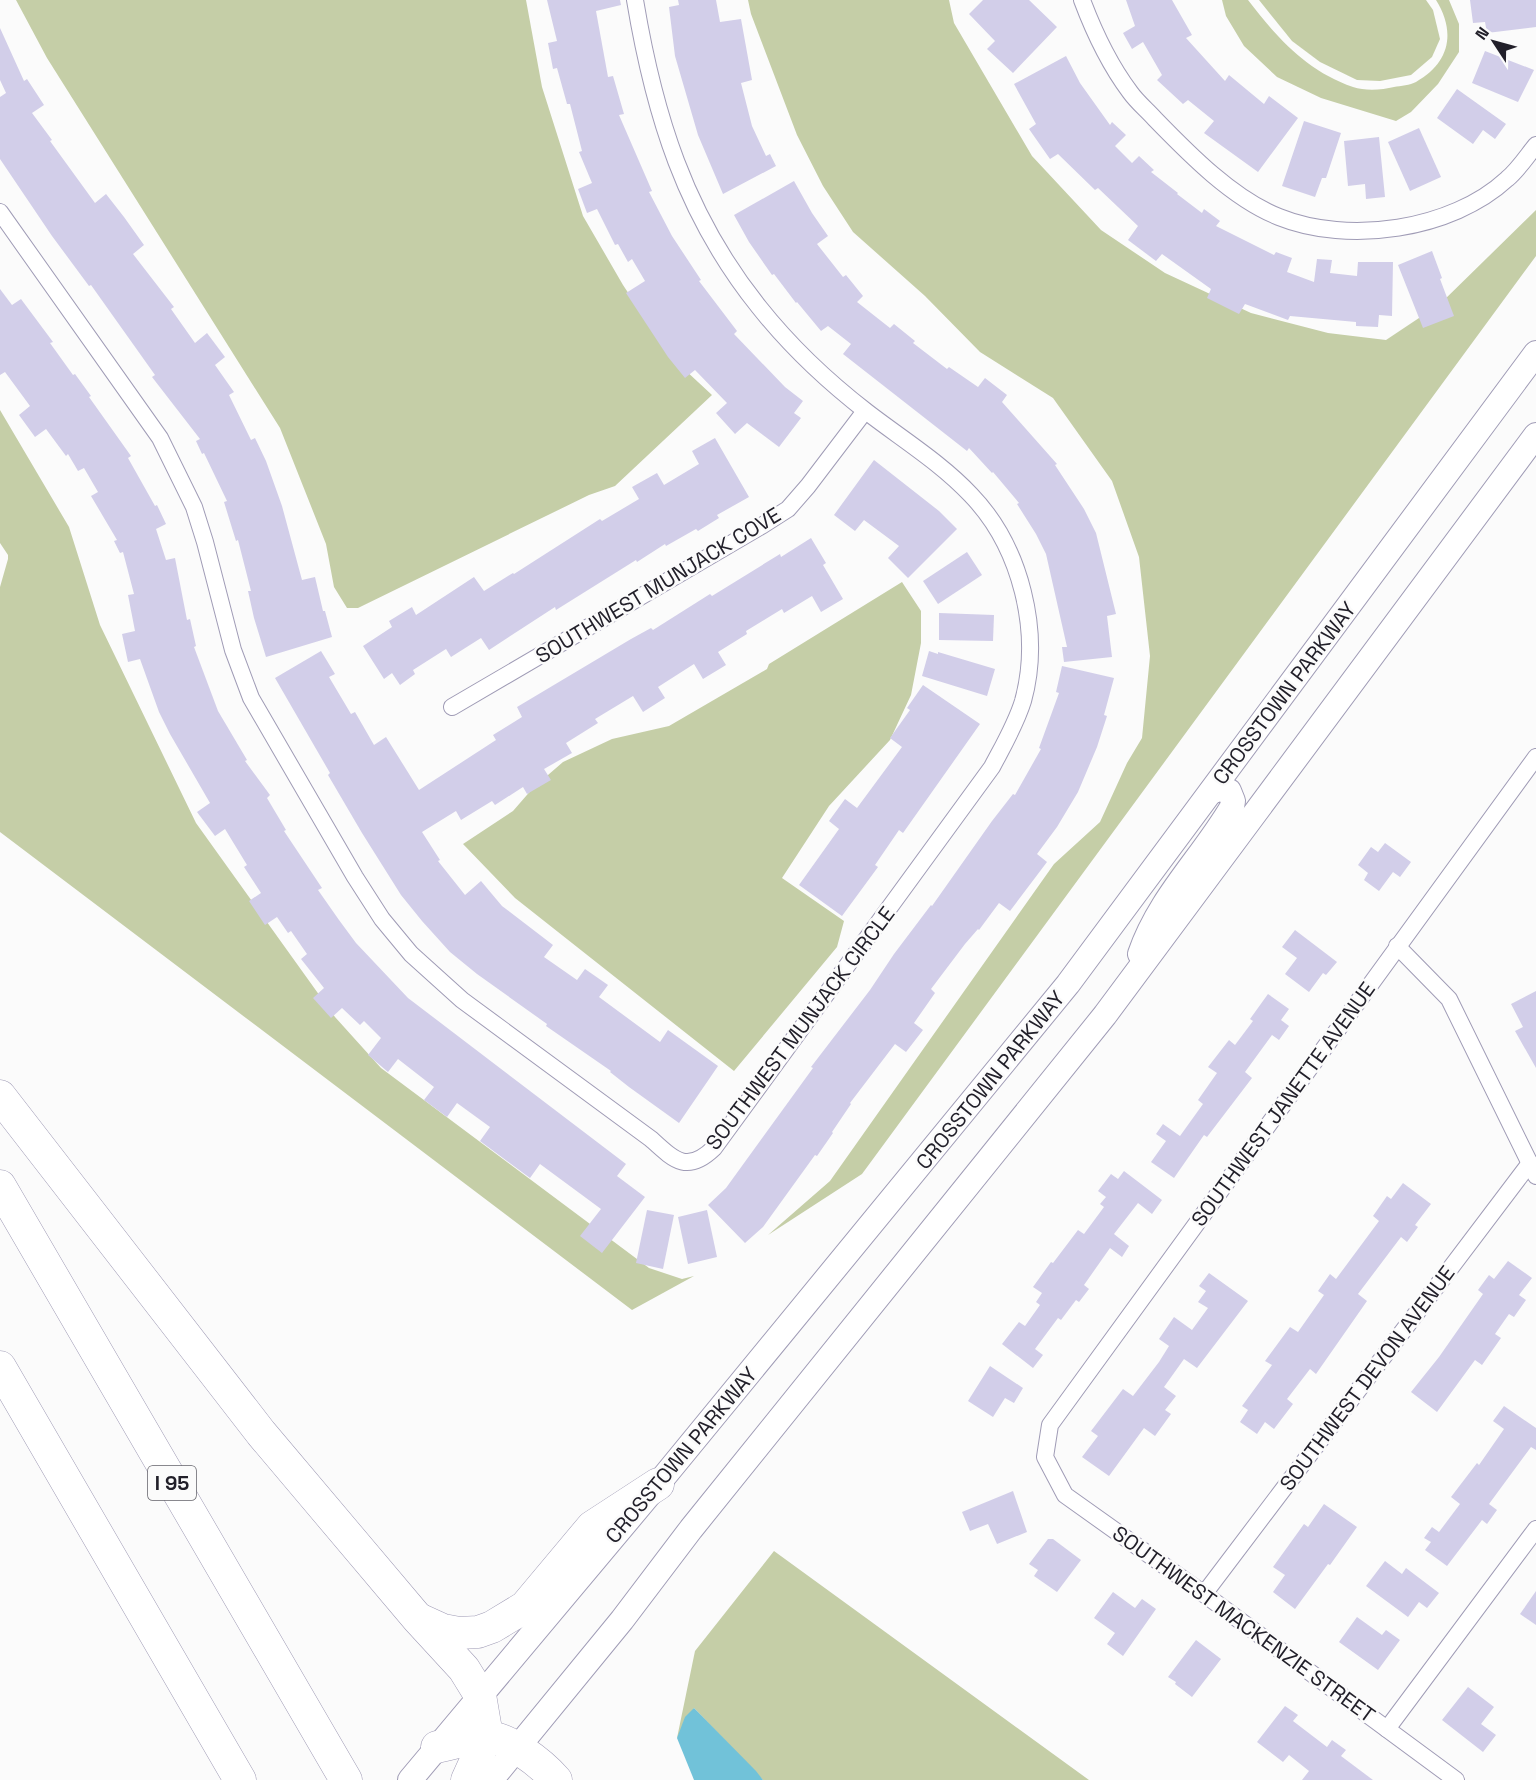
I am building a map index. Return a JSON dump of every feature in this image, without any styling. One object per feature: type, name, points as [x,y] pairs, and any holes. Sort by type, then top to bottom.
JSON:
[{"type":"highway","points":[[0,1096],[261,1433],[464,1669],[480,1695],[487,1736],[467,1780]]},
{"type":"highway","name":"I 95","points":[[0,1186],[346,1780]]},
{"type":"highway","points":[[0,1367],[240,1780]]},
{"type":"highway","points":[[418,1618],[443,1630],[459,1633],[478,1632],[492,1627],[525,1607],[592,1527],[658,1485]]},
{"type":"highway","points":[[438,1748],[487,1736],[517,1747],[545,1768],[556,1780]]},
{"type":"main road","name":"CROSSTOWN PARKWAY","points":[[410,1780],[658,1485],[1068,984],[1536,352]]},
{"type":"main road","points":[[491,1780],[622,1620],[691,1529],[1130,982],[1536,435]]},
{"type":"main road","points":[[1130,982],[1146,934],[1164,902],[1232,807],[1233,801],[1229,791],[1222,788],[1210,792]]},
{"type":"street","name":"SOUTHWEST MUNJACK CIRCLE","points":[[0,212],[160,438],[194,507],[233,650],[251,698],[355,878],[382,919],[411,954],[462,1000],[651,1139],[677,1161],[691,1162],[706,1156],[728,1129],[992,767],[1007,740],[1023,701],[1029,661],[1028,622],[1020,582],[1008,550],[993,523],[972,496],[942,469],[865,411],[822,375],[758,306],[730,266],[678,171],[657,110],[635,0]]},
{"type":"street","points":[[1082,0],[1098,41],[1130,93],[1180,144],[1239,195],[1279,218],[1326,229],[1374,232],[1427,222],[1467,206],[1507,180],[1536,145]]},
{"type":"street","name":"SOUTHWEST MUNJACK COVE","points":[[452,707],[788,509],[865,411]]},
{"type":"street","name":"SOUTHWEST JANETTE AVENUE","points":[[1045,1457],[1050,1425],[1536,757]]},
{"type":"street","points":[[1397,946],[1449,999],[1533,1169]]},
{"type":"street","name":"SOUTHWEST DEVON AVENUE","points":[[1204,1594],[1533,1169]]},
{"type":"street","name":"SOUTHWEST MACKENZIE STREET","points":[[1045,1457],[1065,1495],[1204,1594],[1456,1780]]},
{"type":"street","points":[[1387,1729],[1536,1529]]},
{"type":"green space","points":[[16,0],[526,0],[542,87],[583,216],[623,285],[670,356],[712,395],[615,486],[589,495],[358,608],[347,608],[334,587],[326,544],[280,428],[47,58]]},
{"type":"green space","points":[[748,0],[949,0],[954,23],[1032,156],[1101,230],[1165,273],[1251,313],[1328,333],[1386,340],[1440,304],[1536,210],[1536,256],[862,1174],[768,1235],[830,1181],[1054,864],[1100,822],[1127,763],[1142,738],[1150,656],[1139,557],[1112,481],[1053,398],[980,352],[925,296],[853,232],[823,186],[797,135],[751,14]]},
{"type":"green space","points":[[1222,0],[1248,0],[1294,52],[1321,72],[1353,87],[1368,90],[1411,84],[1436,66],[1443,56],[1447,35],[1446,24],[1436,0],[1449,0],[1459,24],[1459,52],[1438,84],[1411,112],[1396,121],[1321,98],[1277,77],[1244,46],[1226,16]]},
{"type":"green space","points":[[1259,0],[1426,0],[1433,10],[1440,39],[1432,57],[1411,75],[1380,81],[1357,80],[1320,62],[1292,41]]},
{"type":"green space","points":[[0,410],[69,527],[100,625],[196,823],[335,1017],[381,1068],[649,1268],[682,1279],[694,1276],[632,1310],[0,832],[0,587],[8,555],[0,543]]},
{"type":"green space","points":[[902,582],[921,611],[921,643],[911,695],[890,740],[829,806],[782,878],[844,921],[837,947],[734,1071],[515,898],[463,844],[513,811],[533,788],[563,762],[612,739],[669,726],[767,669],[769,664]]},
{"type":"green space","points":[[774,1551],[1089,1780],[763,1780],[694,1708],[677,1738],[695,1651]]},
{"type":"water","points":[[694,1708],[763,1780],[694,1780],[677,1738],[685,1717]]},
{"type":"building","points":[[547,0],[620,0],[621,5],[596,11],[608,77],[613,76],[624,114],[619,115],[652,191],[649,192],[672,236],[701,280],[699,281],[737,331],[734,334],[785,387],[803,401],[794,413],[801,418],[779,447],[747,423],[735,434],[716,413],[727,403],[695,370],[685,378],[668,357],[626,293],[645,281],[632,259],[628,262],[618,244],[615,245],[597,209],[587,213],[578,189],[592,183],[579,152],[582,151],[570,104],[567,104],[557,68],[553,69],[548,43],[557,41]]},
{"type":"building","points":[[678,0],[716,0],[720,22],[741,19],[752,80],[741,83],[752,126],[766,156],[770,154],[776,166],[723,194],[698,135],[675,56],[669,7],[679,5]]},
{"type":"building","points":[[983,0],[1029,0],[1057,27],[1013,73],[987,49],[995,41],[969,14]]},
{"type":"building","points":[[1126,0],[1172,0],[1192,35],[1186,38],[1225,81],[1229,75],[1264,104],[1269,96],[1298,118],[1258,172],[1204,133],[1214,121],[1188,100],[1183,104],[1157,80],[1162,75],[1143,42],[1132,49],[1123,33],[1135,26]]},
{"type":"building","points":[[1470,0],[1536,0],[1536,27],[1487,33],[1485,22],[1473,23]]},
{"type":"building","points":[[0,28],[24,81],[27,79],[44,105],[32,113],[52,140],[50,141],[95,203],[106,194],[124,217],[144,245],[133,254],[174,307],[171,309],[195,343],[207,333],[225,357],[215,365],[234,392],[229,395],[251,440],[255,438],[266,461],[282,506],[302,580],[315,577],[332,637],[266,657],[254,618],[248,591],[251,591],[238,540],[236,541],[224,502],[227,501],[196,441],[200,439],[152,377],[155,375],[91,285],[89,286],[52,236],[0,159],[0,97],[6,93],[0,80]]},
{"type":"building","points":[[1485,51],[1534,70],[1518,102],[1472,83]]},
{"type":"building","points":[[1066,56],[1080,83],[1110,125],[1112,122],[1126,135],[1115,146],[1132,163],[1139,156],[1154,170],[1151,172],[1177,194],[1202,213],[1204,209],[1220,221],[1216,226],[1274,255],[1276,252],[1292,258],[1287,272],[1314,282],[1317,259],[1332,260],[1330,273],[1357,276],[1358,262],[1393,262],[1392,316],[1379,315],[1378,327],[1356,326],[1356,322],[1290,316],[1288,320],[1245,304],[1239,314],[1207,298],[1211,289],[1162,254],[1156,261],[1128,240],[1138,226],[1098,188],[1095,190],[1058,154],[1050,159],[1029,129],[1036,124],[1014,84]]},
{"type":"building","points":[[1457,89],[1506,124],[1495,139],[1483,130],[1473,144],[1437,118]]},
{"type":"building","points":[[1304,121],[1341,133],[1326,178],[1322,178],[1315,197],[1282,186]]},
{"type":"building","points":[[1419,128],[1441,177],[1410,191],[1388,142]]},
{"type":"building","points":[[1379,137],[1385,197],[1366,199],[1365,184],[1348,186],[1344,141]]},
{"type":"building","points":[[794,181],[828,236],[817,244],[843,277],[846,275],[863,296],[857,302],[890,328],[894,324],[915,341],[913,343],[947,369],[949,367],[978,387],[985,378],[1007,395],[1002,402],[1057,464],[1055,465],[1084,509],[1096,533],[1116,614],[1107,616],[1112,657],[1064,662],[1062,647],[1067,647],[1046,554],[1017,504],[1019,503],[969,448],[967,451],[843,354],[851,344],[828,326],[821,331],[774,274],[772,275],[749,242],[734,215]]},
{"type":"building","points":[[1432,251],[1454,316],[1423,328],[1398,265]]},
{"type":"building","points":[[0,289],[12,305],[21,299],[131,456],[128,458],[166,524],[156,529],[166,560],[175,558],[187,620],[190,619],[196,646],[194,647],[218,711],[247,760],[245,761],[270,795],[267,798],[286,830],[284,831],[322,888],[318,890],[339,920],[356,943],[408,998],[626,1164],[617,1176],[645,1197],[602,1253],[580,1236],[601,1209],[540,1164],[530,1178],[480,1141],[490,1127],[457,1103],[447,1117],[424,1100],[434,1087],[398,1059],[388,1072],[368,1055],[381,1038],[364,1021],[360,1025],[342,1008],[331,1018],[313,998],[324,988],[301,959],[307,954],[291,931],[288,933],[277,917],[265,925],[249,901],[261,893],[244,867],[247,865],[225,829],[215,836],[197,812],[210,803],[159,712],[140,659],[128,662],[122,634],[135,631],[128,595],[134,594],[123,552],[120,553],[114,541],[117,540],[91,496],[98,492],[84,468],[78,471],[68,454],[66,456],[46,429],[35,437],[19,415],[30,406],[5,372],[0,375]]},
{"type":"building","points":[[715,438],[749,497],[717,515],[719,518],[698,531],[696,529],[666,546],[665,544],[556,610],[555,607],[489,650],[481,638],[451,657],[446,649],[413,670],[415,674],[400,685],[392,673],[384,679],[363,646],[392,627],[389,621],[412,607],[416,615],[474,577],[484,591],[600,519],[602,521],[639,499],[632,487],[657,473],[664,485],[699,464],[692,451]]},
{"type":"building","points":[[874,460],[939,511],[957,529],[908,578],[888,558],[899,546],[864,520],[855,531],[834,515]]},
{"type":"building","points":[[811,538],[826,563],[823,565],[843,599],[821,612],[812,596],[784,613],[782,609],[746,631],[747,634],[718,652],[726,665],[703,679],[694,664],[658,687],[665,698],[643,712],[633,696],[595,719],[598,723],[566,743],[572,753],[544,769],[551,780],[527,794],[523,787],[495,805],[492,801],[461,820],[456,811],[422,832],[440,860],[438,861],[465,895],[481,881],[502,906],[553,945],[544,957],[577,980],[585,969],[608,985],[599,997],[660,1042],[668,1030],[718,1066],[679,1123],[611,1071],[546,1026],[547,1024],[450,952],[401,895],[328,775],[330,773],[275,678],[321,651],[335,674],[329,677],[351,714],[355,712],[374,745],[386,737],[419,790],[496,740],[493,735],[522,717],[517,707],[631,639],[651,628],[653,630],[710,594],[712,596],[780,554],[781,557]]},
{"type":"building","points":[[967,552],[982,575],[938,604],[923,581]]},
{"type":"building","points":[[939,613],[994,615],[993,641],[939,640]]},
{"type":"building","points":[[929,651],[995,669],[987,696],[922,676]]},
{"type":"building","points":[[1062,666],[1114,678],[1104,715],[1107,716],[1078,792],[1037,854],[1047,862],[1010,911],[999,903],[979,930],[965,944],[931,989],[935,993],[914,1023],[923,1030],[906,1052],[895,1044],[850,1103],[817,1156],[815,1155],[763,1227],[745,1243],[708,1205],[726,1188],[894,954],[932,906],[992,821],[1013,794],[1015,795],[1041,749],[1039,748],[1059,693],[1056,692]]},
{"type":"building","points":[[923,685],[980,724],[903,833],[899,830],[875,865],[878,867],[842,916],[799,885],[839,829],[829,821],[845,799],[857,808],[902,747],[890,738],[910,710],[907,708]]},
{"type":"building","points":[[1385,843],[1411,862],[1400,877],[1393,872],[1379,891],[1364,880],[1368,873],[1358,865],[1371,847],[1378,852]]},
{"type":"building","points":[[1295,930],[1337,962],[1326,975],[1323,973],[1309,992],[1285,974],[1297,958],[1282,947]]},
{"type":"building","points":[[1536,991],[1536,1068],[1515,1031],[1523,1027],[1511,1004]]},
{"type":"building","points":[[1268,994],[1289,1009],[1281,1020],[1289,1026],[1279,1040],[1272,1035],[1245,1072],[1252,1078],[1207,1137],[1204,1135],[1174,1178],[1151,1162],[1166,1141],[1156,1134],[1163,1124],[1180,1136],[1203,1104],[1198,1100],[1217,1073],[1208,1067],[1229,1040],[1235,1045],[1253,1021],[1250,1019]]},
{"type":"building","points":[[1124,1171],[1162,1200],[1152,1214],[1138,1203],[1114,1234],[1129,1246],[1122,1257],[1110,1248],[1084,1285],[1089,1289],[1079,1302],[1076,1300],[1061,1320],[1058,1318],[1035,1349],[1043,1355],[1033,1368],[1002,1344],[1019,1322],[1025,1326],[1040,1305],[1036,1302],[1042,1293],[1033,1287],[1051,1262],[1053,1263],[1078,1230],[1084,1234],[1104,1207],[1100,1204],[1106,1197],[1098,1191],[1111,1174],[1118,1179]]},
{"type":"building","points":[[1403,1183],[1431,1204],[1415,1225],[1418,1227],[1407,1242],[1401,1237],[1358,1294],[1367,1301],[1316,1374],[1310,1369],[1287,1399],[1293,1404],[1274,1429],[1265,1422],[1257,1434],[1240,1422],[1248,1410],[1242,1406],[1272,1365],[1265,1361],[1290,1327],[1298,1332],[1324,1295],[1318,1291],[1330,1274],[1336,1279],[1379,1221],[1373,1216],[1387,1196],[1391,1199]]},
{"type":"building","points":[[647,1210],[674,1215],[663,1269],[636,1263]]},
{"type":"building","points":[[707,1210],[717,1257],[688,1264],[678,1217]]},
{"type":"building","points":[[1508,1261],[1532,1278],[1519,1295],[1526,1300],[1514,1317],[1509,1314],[1495,1334],[1501,1338],[1482,1365],[1475,1360],[1437,1412],[1411,1392],[1439,1357],[1483,1294],[1478,1290],[1489,1275],[1494,1279]]},
{"type":"building","points":[[1209,1273],[1248,1301],[1197,1368],[1184,1359],[1164,1387],[1176,1396],[1165,1410],[1171,1414],[1155,1436],[1144,1428],[1109,1476],[1082,1457],[1098,1436],[1091,1431],[1123,1389],[1133,1396],[1159,1362],[1169,1346],[1159,1339],[1174,1317],[1192,1330],[1208,1308],[1198,1302],[1206,1291],[1199,1286]]},
{"type":"building","points":[[990,1366],[1023,1388],[1014,1403],[1005,1398],[993,1417],[968,1401]]},
{"type":"building","points":[[1504,1406],[1536,1428],[1536,1450],[1531,1447],[1489,1504],[1497,1510],[1487,1524],[1482,1520],[1447,1566],[1425,1550],[1431,1542],[1424,1538],[1432,1527],[1439,1532],[1460,1504],[1451,1497],[1477,1463],[1479,1465],[1504,1429],[1493,1421]]},
{"type":"building","points":[[1013,1491],[1027,1532],[997,1544],[988,1524],[970,1531],[962,1512]]},
{"type":"building","points":[[1324,1504],[1357,1527],[1295,1609],[1273,1592],[1285,1575],[1273,1567],[1304,1524],[1308,1527]]},
{"type":"building","points":[[1048,1539],[1053,1539],[1081,1560],[1057,1592],[1034,1576],[1038,1570],[1029,1564]]},
{"type":"building","points":[[1385,1561],[1402,1574],[1406,1568],[1439,1593],[1427,1608],[1419,1602],[1408,1617],[1366,1586]]},
{"type":"building","points":[[1536,1591],[1536,1625],[1520,1614]]},
{"type":"building","points":[[1113,1592],[1135,1608],[1142,1599],[1156,1609],[1123,1656],[1107,1644],[1115,1633],[1094,1618]]},
{"type":"building","points":[[1357,1617],[1382,1635],[1386,1630],[1400,1640],[1378,1670],[1339,1642]]},
{"type":"building","points":[[1196,1640],[1221,1659],[1192,1697],[1168,1677]]},
{"type":"building","points":[[1468,1687],[1494,1707],[1481,1724],[1496,1735],[1483,1752],[1442,1720]]},
{"type":"building","points":[[1285,1706],[1298,1715],[1293,1721],[1327,1747],[1332,1740],[1346,1750],[1341,1756],[1373,1780],[1302,1780],[1309,1771],[1289,1755],[1283,1762],[1257,1742]]}]
